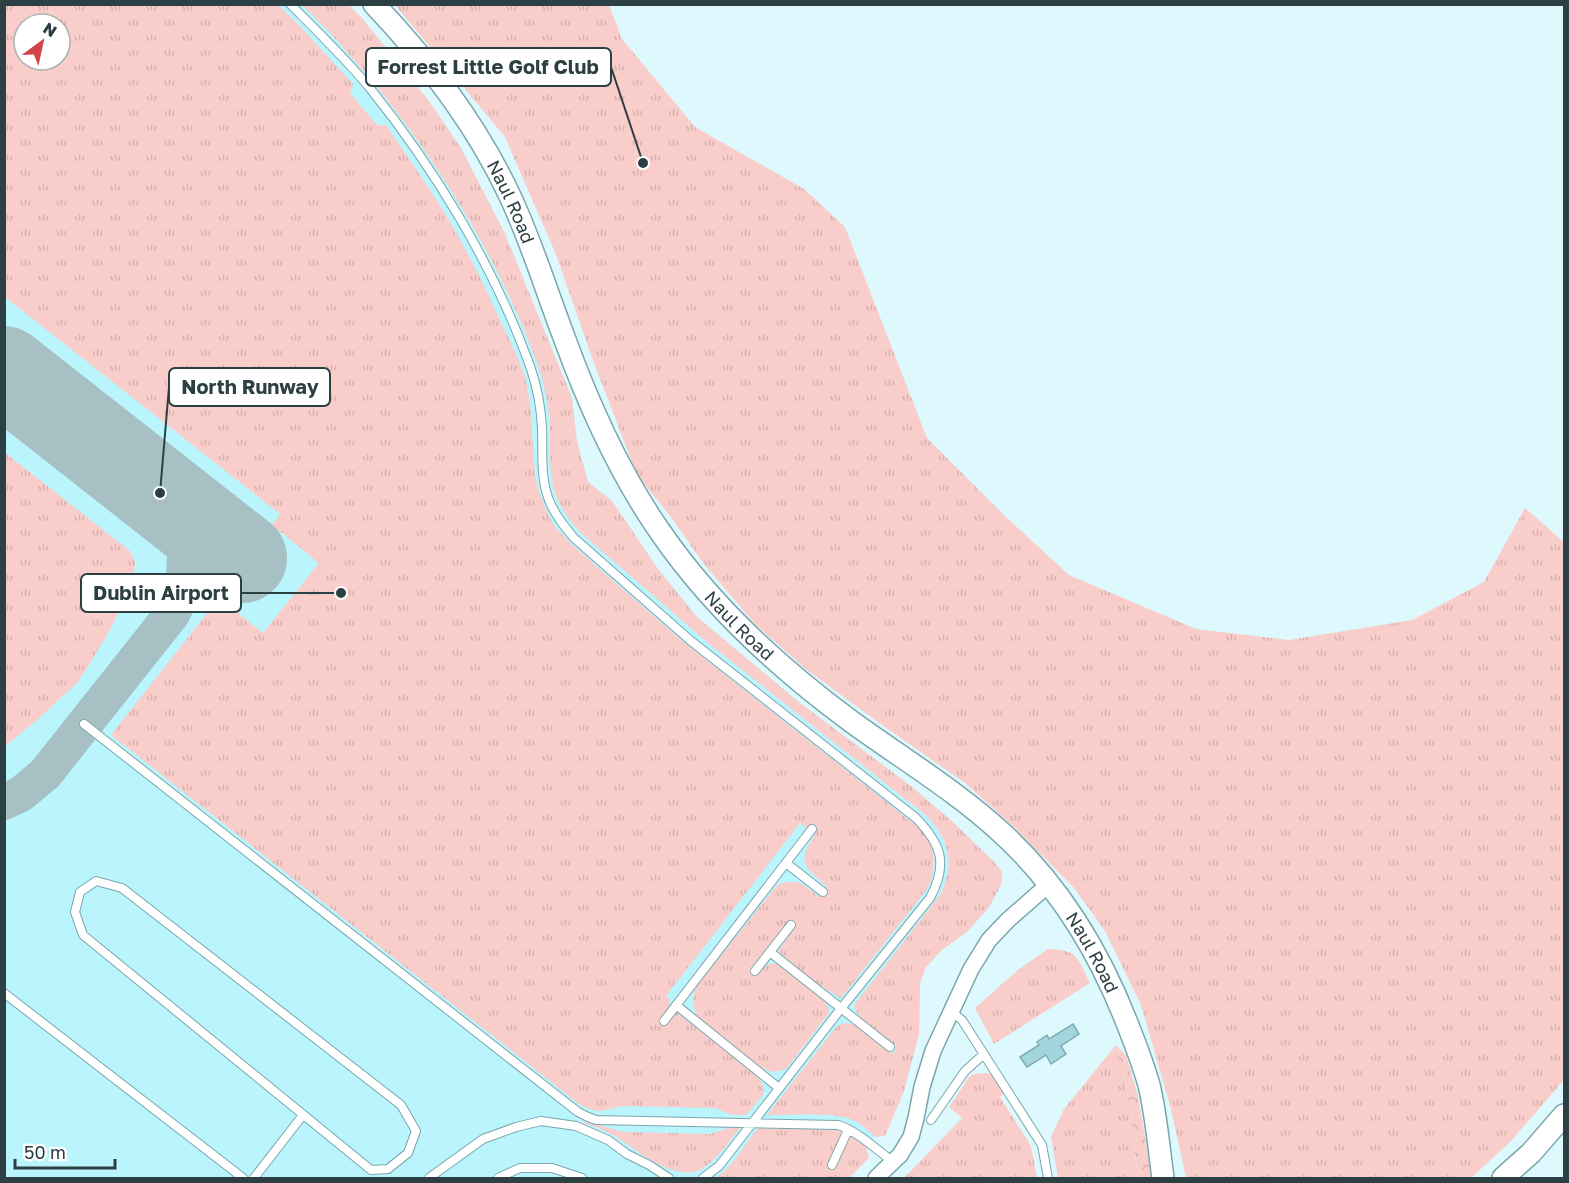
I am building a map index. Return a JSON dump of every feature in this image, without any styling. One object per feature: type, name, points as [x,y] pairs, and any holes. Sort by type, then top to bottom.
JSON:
[{"type":"street","name":"Naul Road","points":[[374,4],[437,78],[490,159],[509,194],[566,342],[611,450],[662,535],[697,580],[740,627],[791,675],[852,722],[970,806],[1006,837],[1049,884],[1087,938],[1102,965],[1131,1033],[1149,1086],[1163,1179]]},
{"type":"street","points":[[876,1179],[900,1155],[910,1137],[933,1051],[971,969],[989,940],[1049,884]]},
{"type":"street","points":[[1503,1179],[1531,1154],[1564,1115]]},
{"type":"lane","points":[[290,4],[368,86],[411,142],[461,221],[490,275],[523,347],[534,378],[540,401],[544,478],[548,499],[559,520],[574,538],[691,641],[916,818],[930,832],[939,847],[938,883],[930,898],[719,1166],[703,1179]]},
{"type":"lane","points":[[84,724],[588,1118],[838,1125],[869,1143],[893,1162]]},
{"type":"lane","points":[[664,1021],[812,829]]},
{"type":"lane","points":[[786,862],[823,892]]},
{"type":"lane","points":[[96,882],[122,888],[401,1105],[416,1131],[408,1153],[388,1169],[371,1170],[303,1115],[83,936],[75,912],[80,892],[96,882]]},
{"type":"lane","points":[[755,971],[791,925]]},
{"type":"lane","points":[[770,952],[890,1047]]},
{"type":"lane","points":[[4,993],[243,1179]]},
{"type":"lane","points":[[676,1005],[779,1088]]},
{"type":"lane","points":[[952,1012],[962,1020],[1042,1144],[1048,1179]]},
{"type":"lane","points":[[931,1119],[965,1071],[984,1054]]},
{"type":"lane","points":[[254,1179],[303,1115]]},
{"type":"lane","points":[[429,1179],[483,1139],[541,1121],[576,1126],[609,1140],[627,1154],[649,1165],[669,1179]]},
{"type":"lane","points":[[832,1165],[848,1130]]},
{"type":"lane","points":[[498,1179],[520,1168],[552,1168],[582,1179]]},
{"type":"shaded area","points":[[5,5],[349,5],[429,101],[461,148],[505,234],[572,398],[577,441],[588,482],[612,501],[658,569],[697,617],[800,703],[911,786],[954,823],[1002,872],[1001,885],[989,907],[968,931],[943,949],[926,967],[920,983],[919,1034],[904,1091],[885,1136],[874,1137],[866,1148],[869,1158],[849,1178],[5,1178]]},
{"type":"green space","points":[[4,5],[278,5],[353,84],[350,93],[377,125],[386,125],[431,191],[478,273],[525,376],[530,402],[535,476],[540,495],[555,527],[570,543],[681,640],[918,827],[929,839],[933,852],[933,869],[931,881],[925,892],[841,998],[816,982],[778,951],[795,928],[788,923],[753,968],[759,973],[769,964],[777,964],[828,1006],[829,1013],[786,1069],[774,1072],[763,1069],[699,1019],[693,999],[696,987],[778,884],[800,883],[819,897],[827,887],[806,864],[805,852],[815,835],[800,823],[666,996],[670,999],[670,1007],[758,1077],[763,1086],[763,1095],[746,1115],[732,1115],[715,1108],[624,1106],[597,1111],[579,1104],[111,735],[219,598],[263,633],[319,563],[272,525],[280,514],[5,297]]},
{"type":"green space","points":[[302,5],[349,5],[429,101],[461,148],[505,234],[572,398],[577,441],[588,482],[612,501],[658,569],[697,617],[800,703],[911,786],[954,823],[1002,872],[1001,885],[989,907],[968,931],[943,949],[926,967],[920,983],[919,1034],[904,1091],[885,1136],[876,1137],[846,1117],[812,1114],[767,1115],[837,1026],[846,1023],[855,1025],[892,1054],[897,1047],[866,1023],[854,1005],[940,895],[948,874],[949,864],[941,836],[928,817],[708,643],[581,533],[568,518],[554,490],[550,463],[549,414],[542,377],[521,321],[501,278],[454,195],[428,155],[371,79]]},
{"type":"green space","points":[[395,5],[609,5],[622,39],[695,127],[804,189],[845,227],[927,438],[1006,517],[1069,575],[1196,629],[1289,640],[1412,620],[1484,582],[1525,508],[1564,542],[1564,1080],[1511,1141],[1471,1178],[1186,1178],[1171,1109],[1141,1005],[1105,931],[1074,888],[1015,828],[965,783],[807,670],[755,624],[703,563],[671,517],[637,475],[555,252],[505,137]]},
{"type":"green space","points":[[4,452],[130,551],[135,562],[134,573],[123,604],[105,639],[78,682],[5,746]]},
{"type":"green space","points":[[1048,949],[1066,951],[1076,957],[1090,983],[994,1044],[975,1008],[1018,970]]},
{"type":"green space","points":[[1116,1045],[1127,1094],[1138,1178],[1058,1178],[1051,1137],[1064,1109]]},
{"type":"green space","points":[[1116,1045],[1126,1055],[1138,1096],[1152,1178],[1138,1178],[1127,1094]]},
{"type":"green space","points":[[973,1074],[991,1074],[1004,1094],[1000,1097],[1031,1146],[1037,1178],[904,1178],[962,1118],[949,1107],[969,1077]]},
{"type":"green space","points":[[584,1121],[623,1132],[710,1134],[728,1128],[740,1128],[708,1165],[691,1172],[679,1172],[656,1163],[613,1135],[584,1123]]},
{"type":"green space","points":[[760,1128],[835,1130],[843,1134],[835,1167],[850,1136],[868,1146],[866,1148],[869,1158],[849,1178],[716,1178],[733,1162],[756,1130]]},
{"type":"building","points":[[1073,1024],[1079,1034],[1061,1046],[1066,1054],[1051,1064],[1046,1055],[1027,1067],[1020,1057],[1039,1045],[1037,1042],[1047,1035],[1049,1039]]},
{"type":"taxiway","points":[[4,802],[21,794],[45,774],[172,614],[180,598],[184,579],[185,554],[179,533],[160,493]]},
{"type":"runway","points":[[4,371],[242,558]]},
{"type":"place","name":"Forrest Little Golf Club","points":[[643,163]]},
{"type":"place","name":"North Runway","points":[[160,493]]},
{"type":"place","name":"Dublin Airport","points":[[341,593]]}]
